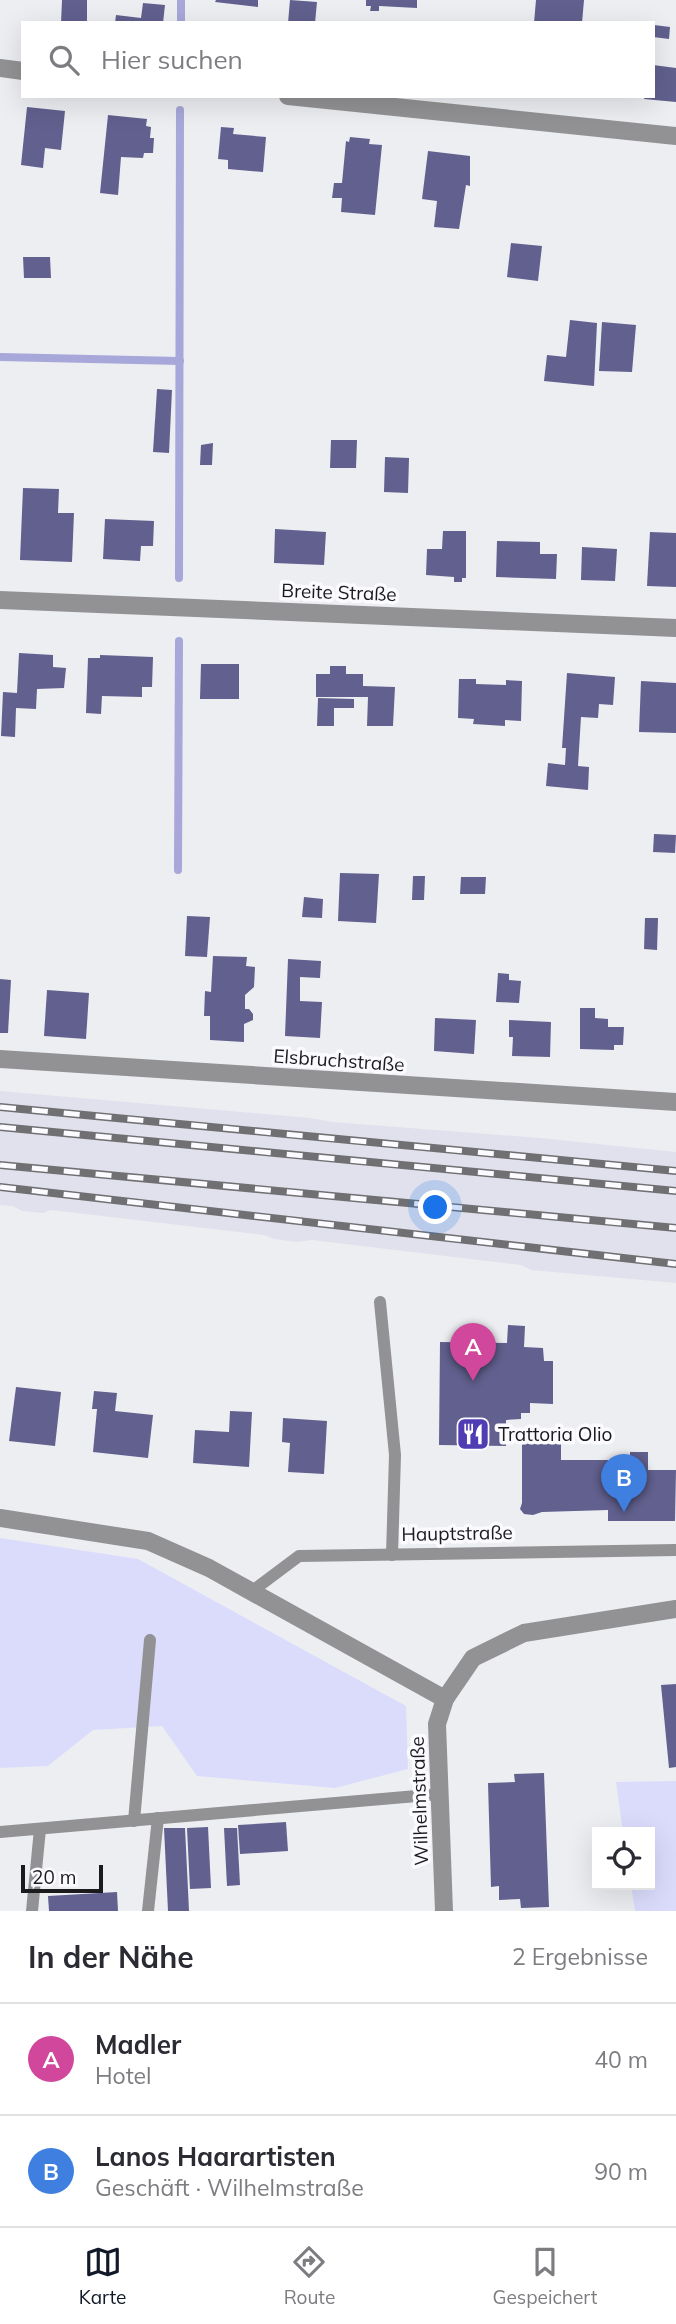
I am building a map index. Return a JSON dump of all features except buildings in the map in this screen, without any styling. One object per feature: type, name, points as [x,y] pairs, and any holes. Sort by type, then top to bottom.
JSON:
[{"type":"street","points":[[0,68],[21,71]]},
{"type":"street","points":[[307,98],[676,136]]},
{"type":"street","name":"Breite Straße","points":[[0,600],[676,628]]},
{"type":"street","name":"Elsbruchstraße","points":[[0,1059],[676,1102]]},
{"type":"street","points":[[0,1518],[148,1541],[209,1568],[445,1699]]},
{"type":"street","name":"Wilhelmstraße","points":[[444,1911],[438,1724],[445,1699],[473,1658],[524,1633],[676,1609]]},
{"type":"lane","points":[[380,1302],[394,1455],[392,1555]]},
{"type":"lane","name":"Hauptstraße","points":[[251,1592],[299,1556],[676,1550]]},
{"type":"lane","points":[[134,1821],[150,1640]]},
{"type":"lane","points":[[0,1832],[440,1794]]},
{"type":"lane","points":[[148,1911],[158,1818]]},
{"type":"lane","points":[[32,1911],[40,1829]]},
{"type":"shaded area","points":[[0,1091],[676,1152],[676,1283],[531,1270],[521,1265],[312,1240],[297,1242],[264,1235],[51,1210],[43,1213],[22,1211],[13,1206],[0,1205]]},
{"type":"shaded area","points":[[0,1538],[138,1559],[406,1706],[408,1769],[335,1788],[197,1776],[162,1726],[93,1730],[48,1766],[0,1768]]},
{"type":"shaded area","points":[[676,1781],[676,1911],[635,1911],[632,1890],[655,1890],[655,1827],[622,1827],[616,1782]]},
{"type":"waterway","points":[[181,0],[181,21]]},
{"type":"waterway","points":[[179,578],[180,110]]},
{"type":"waterway","points":[[0,357],[180,361]]},
{"type":"waterway","points":[[178,870],[179,641]]},
{"type":"railway","points":[[0,1107],[676,1171]]},
{"type":"railway","points":[[0,1127],[676,1191]]},
{"type":"railway","points":[[0,1165],[676,1228]]},
{"type":"railway","points":[[0,1187],[676,1264]]},
{"type":"place","name":"Madler","points":[[473,1381]]},
{"type":"place","name":"Trattoria Olio","points":[[473,1434]]},
{"type":"place","name":"Lanos Haarartisten","points":[[624,1512]]}]
